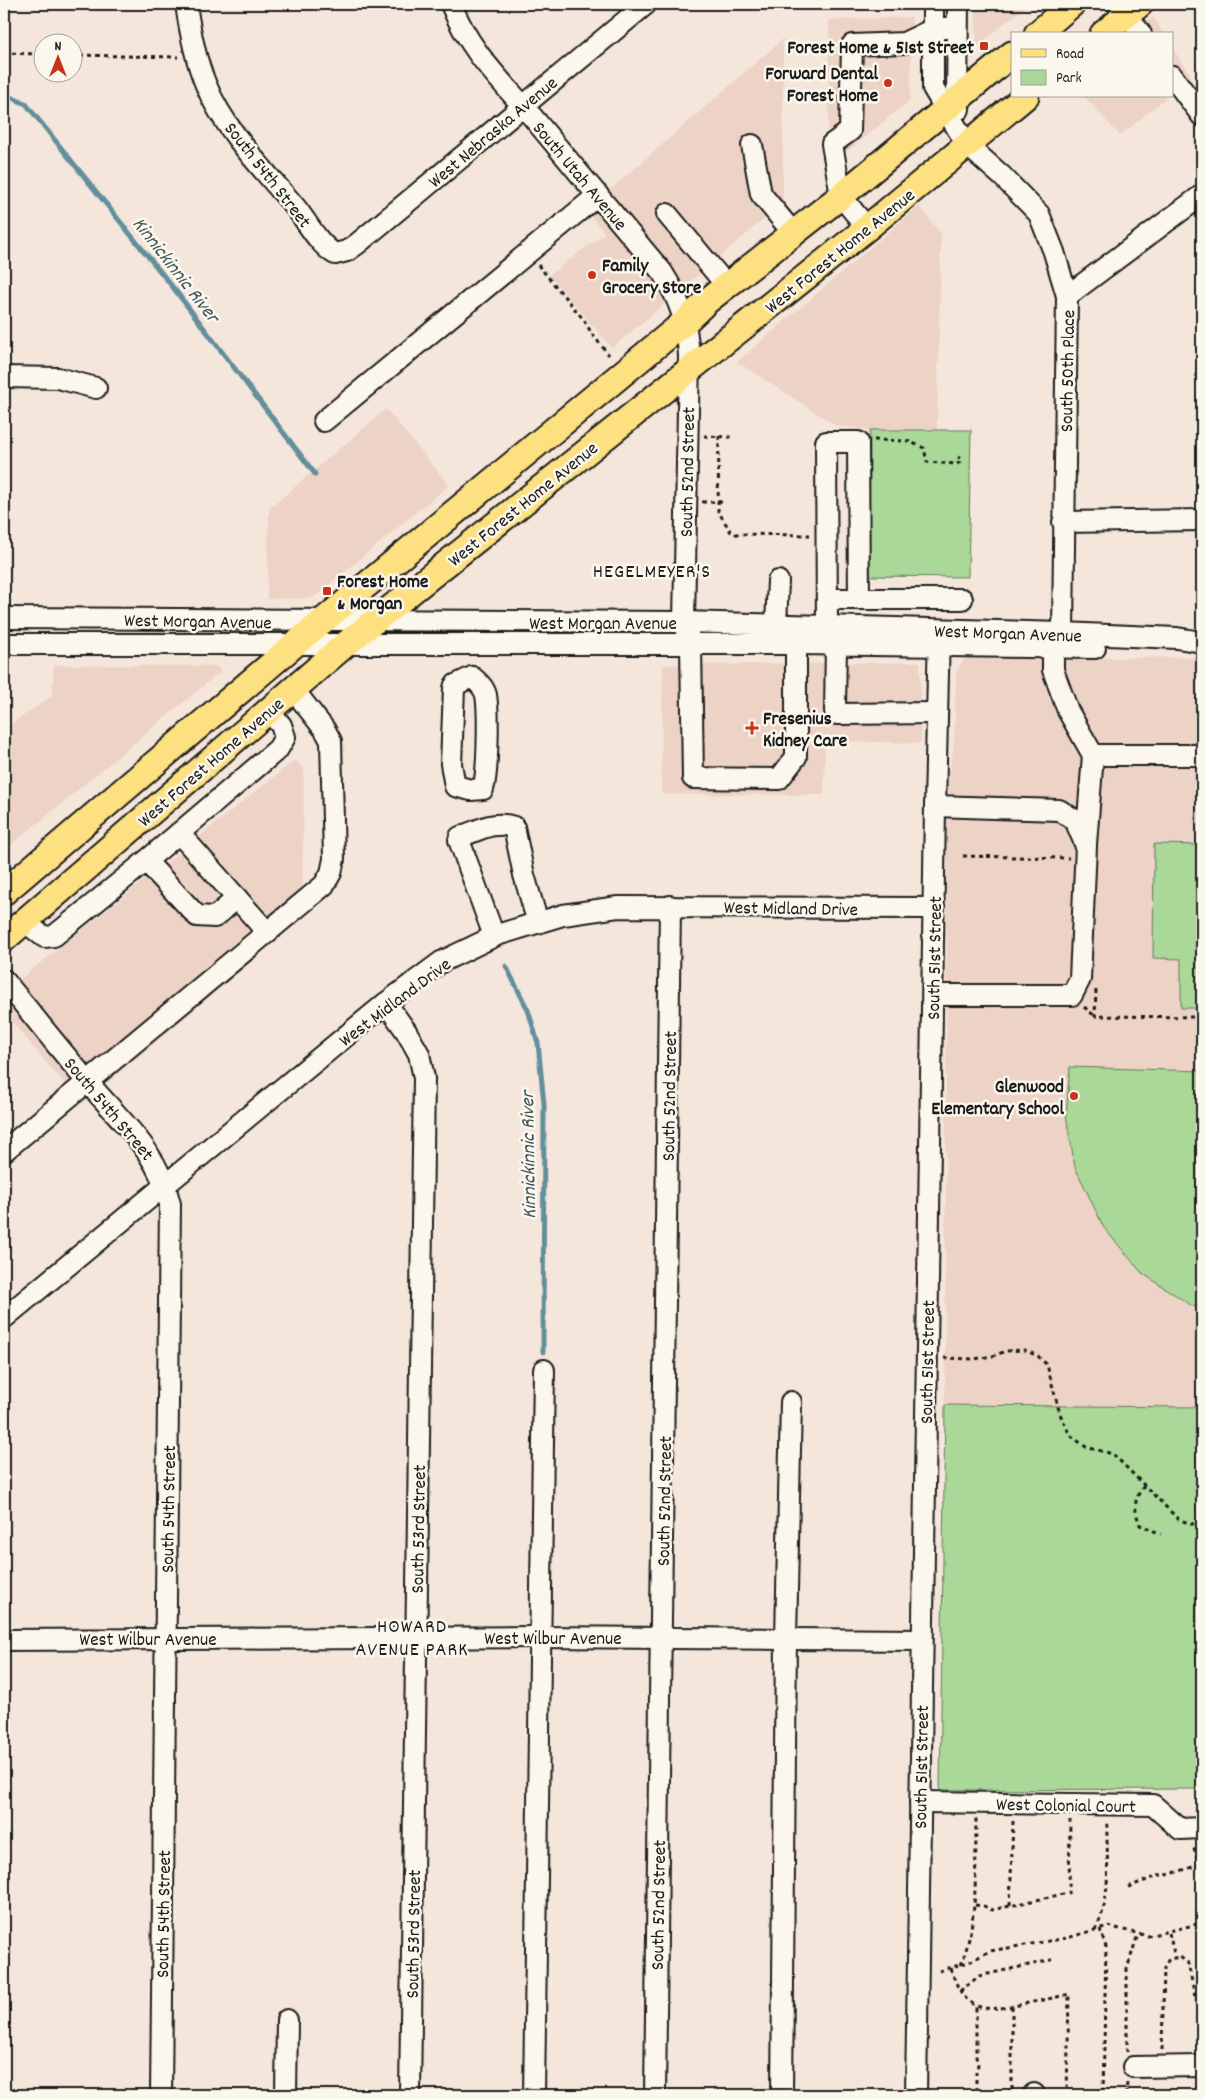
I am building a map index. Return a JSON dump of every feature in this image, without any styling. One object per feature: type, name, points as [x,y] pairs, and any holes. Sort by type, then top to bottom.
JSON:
[{"type":"main road","points":[[1039,32],[1072,4]]},
{"type":"main road","points":[[1106,32],[1132,14]]},
{"type":"main road","name":"West Forest Home Avenue","points":[[4,892],[295,644],[727,286],[841,196],[1011,55]]},
{"type":"main road","name":"West Forest Home Avenue","points":[[4,939],[375,620],[867,228],[1024,98]]},
{"type":"street","name":"South 54th Street","points":[[186,4],[196,58],[207,87],[235,135],[305,218],[325,248],[335,254]]},
{"type":"street","points":[[452,4],[458,22],[482,60],[522,105]]},
{"type":"street","name":"West Nebraska Avenue","points":[[335,254],[347,251],[357,244],[522,105],[646,4]]},
{"type":"street","points":[[933,4],[934,88],[951,106],[967,145]]},
{"type":"street","points":[[951,106],[958,4]]},
{"type":"street","points":[[867,228],[841,196],[832,144],[850,131],[852,45],[904,43],[933,29],[957,27]]},
{"type":"street","points":[[1174,79],[1202,116]]},
{"type":"street","name":"South Utah Avenue","points":[[522,105],[662,272],[677,298],[686,321]]},
{"type":"street","points":[[752,145],[761,194],[794,234]]},
{"type":"street","name":"South 50th Place","points":[[967,145],[1002,176],[1039,214],[1054,252],[1067,296],[1063,522],[1058,640],[1053,670],[1068,711],[1092,755]]},
{"type":"street","points":[[324,421],[598,195]]},
{"type":"street","points":[[1067,296],[1202,195]]},
{"type":"street","points":[[667,214],[727,286]]},
{"type":"street","name":"South 52nd Street","points":[[684,622],[689,356],[686,321]]},
{"type":"street","points":[[4,377],[58,378],[96,388]]},
{"type":"street","points":[[827,626],[826,442],[858,442],[859,599]]},
{"type":"street","points":[[1063,522],[1202,520]]},
{"type":"street","points":[[776,625],[778,581]]},
{"type":"street","points":[[827,599],[962,598]]},
{"type":"street","name":"West Morgan Avenue","points":[[4,618],[684,622],[827,626],[939,638]]},
{"type":"street","points":[[684,622],[692,644],[693,778],[779,779],[796,757],[796,644]]},
{"type":"street","name":"West Morgan Avenue","points":[[4,644],[836,644],[939,638],[1058,640],[1177,638],[1202,642]]},
{"type":"street","name":"South 51st Street","points":[[916,2095],[926,1358],[939,638]]},
{"type":"street","name":"West Morgan Avenue","points":[[1058,640],[1178,649],[1202,646]]},
{"type":"street","points":[[472,677],[474,643]]},
{"type":"street","points":[[836,644],[834,711],[837,714],[937,713]]},
{"type":"street","points":[[472,677],[480,684],[486,695],[487,735],[486,780],[483,789],[470,790],[455,786],[451,764],[454,688],[455,685],[472,677]]},
{"type":"street","points":[[4,1151],[324,885],[331,873],[334,859],[331,741],[325,730],[293,689]]},
{"type":"street","points":[[24,921],[44,937],[54,936],[146,862],[278,749],[285,737],[280,725],[268,711]]},
{"type":"street","points":[[933,995],[1072,995],[1080,979],[1092,755],[1202,755]]},
{"type":"street","points":[[935,806],[1059,810],[1075,820],[1086,852]]},
{"type":"street","points":[[494,936],[459,840],[460,837],[496,824],[505,824],[514,828],[524,875],[538,922]]},
{"type":"street","points":[[179,833],[267,932]]},
{"type":"street","points":[[146,862],[197,916],[215,917],[236,898]]},
{"type":"street","name":"South 52nd Street","points":[[655,2095],[670,906]]},
{"type":"street","name":"West Midland Drive","points":[[4,1318],[386,1003],[441,962],[494,936],[563,915],[618,907],[934,908]]},
{"type":"street","name":"South 54th Street","points":[[4,980],[87,1082],[146,1149],[166,1184],[171,1210],[161,2095]]},
{"type":"street","name":"South 53rd Street","points":[[386,1003],[406,1031],[419,1054],[424,1078],[410,2095]]},
{"type":"street","points":[[534,2095],[544,1370]]},
{"type":"street","points":[[782,2095],[786,1638],[791,1402]]},
{"type":"street","name":"West Wilbur Avenue","points":[[4,1640],[539,1637],[922,1640]]},
{"type":"street","name":"West Colonial Court","points":[[920,1802],[1153,1805],[1180,1829],[1195,1828]]},
{"type":"street","points":[[286,2095],[287,2020]]},
{"type":"street","points":[[1129,2066],[1202,2066]]},
{"type":"path","points":[[4,53],[32,54]]},
{"type":"path","points":[[82,54],[196,58]]},
{"type":"path","points":[[528,253],[584,320],[592,334],[609,355]]},
{"type":"path","points":[[687,436],[731,436]]},
{"type":"path","points":[[719,436],[718,511],[731,532],[734,534],[826,535]]},
{"type":"path","points":[[858,442],[908,441],[924,448],[925,458],[927,462],[932,464],[957,464],[961,459],[958,457]]},
{"type":"path","points":[[962,856],[1086,852]]},
{"type":"path","points":[[1096,987],[1095,1016],[1202,1017]]},
{"type":"path","points":[[926,1358],[974,1359],[993,1356],[1006,1351],[1024,1350],[1038,1356],[1047,1365],[1060,1414],[1070,1435],[1086,1447],[1113,1454],[1178,1519],[1191,1524],[1202,1523]]},
{"type":"path","points":[[1144,1486],[1137,1495],[1134,1507],[1136,1516],[1140,1525],[1161,1534]]},
{"type":"path","points":[[961,1965],[968,1944],[975,1905],[976,1803]]},
{"type":"path","points":[[1010,1905],[1014,1804]]},
{"type":"path","points":[[975,1905],[984,1906],[992,1910],[1069,1894],[1071,1804]]},
{"type":"path","points":[[1095,1931],[1102,1919],[1106,1897],[1107,1805]]},
{"type":"path","points":[[1128,1887],[1160,1875],[1168,1875],[1199,1865],[1195,1828]]},
{"type":"path","points":[[939,1971],[961,1965],[990,1951],[1067,1938],[1108,1926],[1148,1936],[1201,1925]]},
{"type":"path","points":[[1100,1929],[1106,1947],[1104,2095]]},
{"type":"path","points":[[1169,1933],[1175,1957]]},
{"type":"path","points":[[1126,2095],[1129,2066],[1127,1969],[1138,1934]]},
{"type":"path","points":[[1162,2056],[1164,1967],[1169,1959],[1175,1957],[1185,1958],[1188,1963],[1202,2030]]},
{"type":"path","points":[[960,1991],[979,1976],[1056,1959]]},
{"type":"path","points":[[951,1968],[960,1991],[976,2006],[990,2010],[1069,1994],[1067,2095]]},
{"type":"path","points":[[976,2006],[976,2057],[978,2065],[976,2071],[976,2091]]},
{"type":"path","points":[[1012,2006],[1012,2095]]},
{"type":"shaded area","points":[[975,4],[1028,4],[977,46]]},
{"type":"shaded area","points":[[912,17],[910,100],[828,167],[829,20]]},
{"type":"shaded area","points":[[1153,17],[1163,32],[1134,32]]},
{"type":"shaded area","points":[[783,39],[783,203],[612,348],[549,275],[605,233],[586,211]]},
{"type":"shaded area","points":[[1174,50],[1191,77],[1174,91]]},
{"type":"shaded area","points":[[1086,98],[1166,98],[1120,136]]},
{"type":"shaded area","points":[[919,206],[941,234],[937,430],[870,430],[837,426],[737,362]]},
{"type":"shaded area","points":[[386,409],[449,485],[313,598],[267,599],[269,509]]},
{"type":"shaded area","name":"Glenwood Elementary School","points":[[972,655],[1088,658],[1202,657],[1202,1407],[945,1405],[947,787],[954,744],[956,674],[963,660]]},
{"type":"shaded area","points":[[920,662],[921,743],[825,741],[824,795],[661,794],[663,665]]},
{"type":"shaded area","points":[[54,665],[217,666],[220,672],[4,851],[4,729],[52,696]]},
{"type":"shaded area","points":[[295,760],[304,768],[302,919],[82,1104],[4,1013],[4,992]]},
{"type":"green space","points":[[870,430],[971,430],[968,577],[869,576]]},
{"type":"green space","points":[[1154,844],[1202,845],[1202,1008],[1181,1008],[1181,959],[1153,958]]},
{"type":"green space","points":[[1070,1067],[1202,1071],[1202,1310],[1189,1304],[1142,1273],[1104,1228],[1075,1167],[1066,1115]]},
{"type":"green space","points":[[945,1405],[1202,1407],[1202,1789],[940,1790]]},
{"type":"waterway","name":"Kinnickinnic River","points":[[4,94],[26,104],[175,290],[315,474]]},
{"type":"waterway","name":"Kinnickinnic River","points":[[506,966],[528,1010],[538,1043],[544,1104],[543,1352]]},
{"type":"place","name":"Forest Home & 51st Street","points":[[984,46]]},
{"type":"place","name":"Forward Dental Forest Home","points":[[888,83]]},
{"type":"place","name":"Family Grocery Store","points":[[592,275]]},
{"type":"place","name":"Forest Home & Morgan","points":[[327,591]]},
{"type":"place","name":"Fresenius Kidney Care","points":[[752,728]]},
{"type":"place","name":"Glenwood Elementary School","points":[[1074,1096]]},
{"type":"district","name":"HEGELMEYER'S","points":[[652,570]]},
{"type":"district","name":"HOWARD AVENUE PARK","points":[[412,1636]]}]
